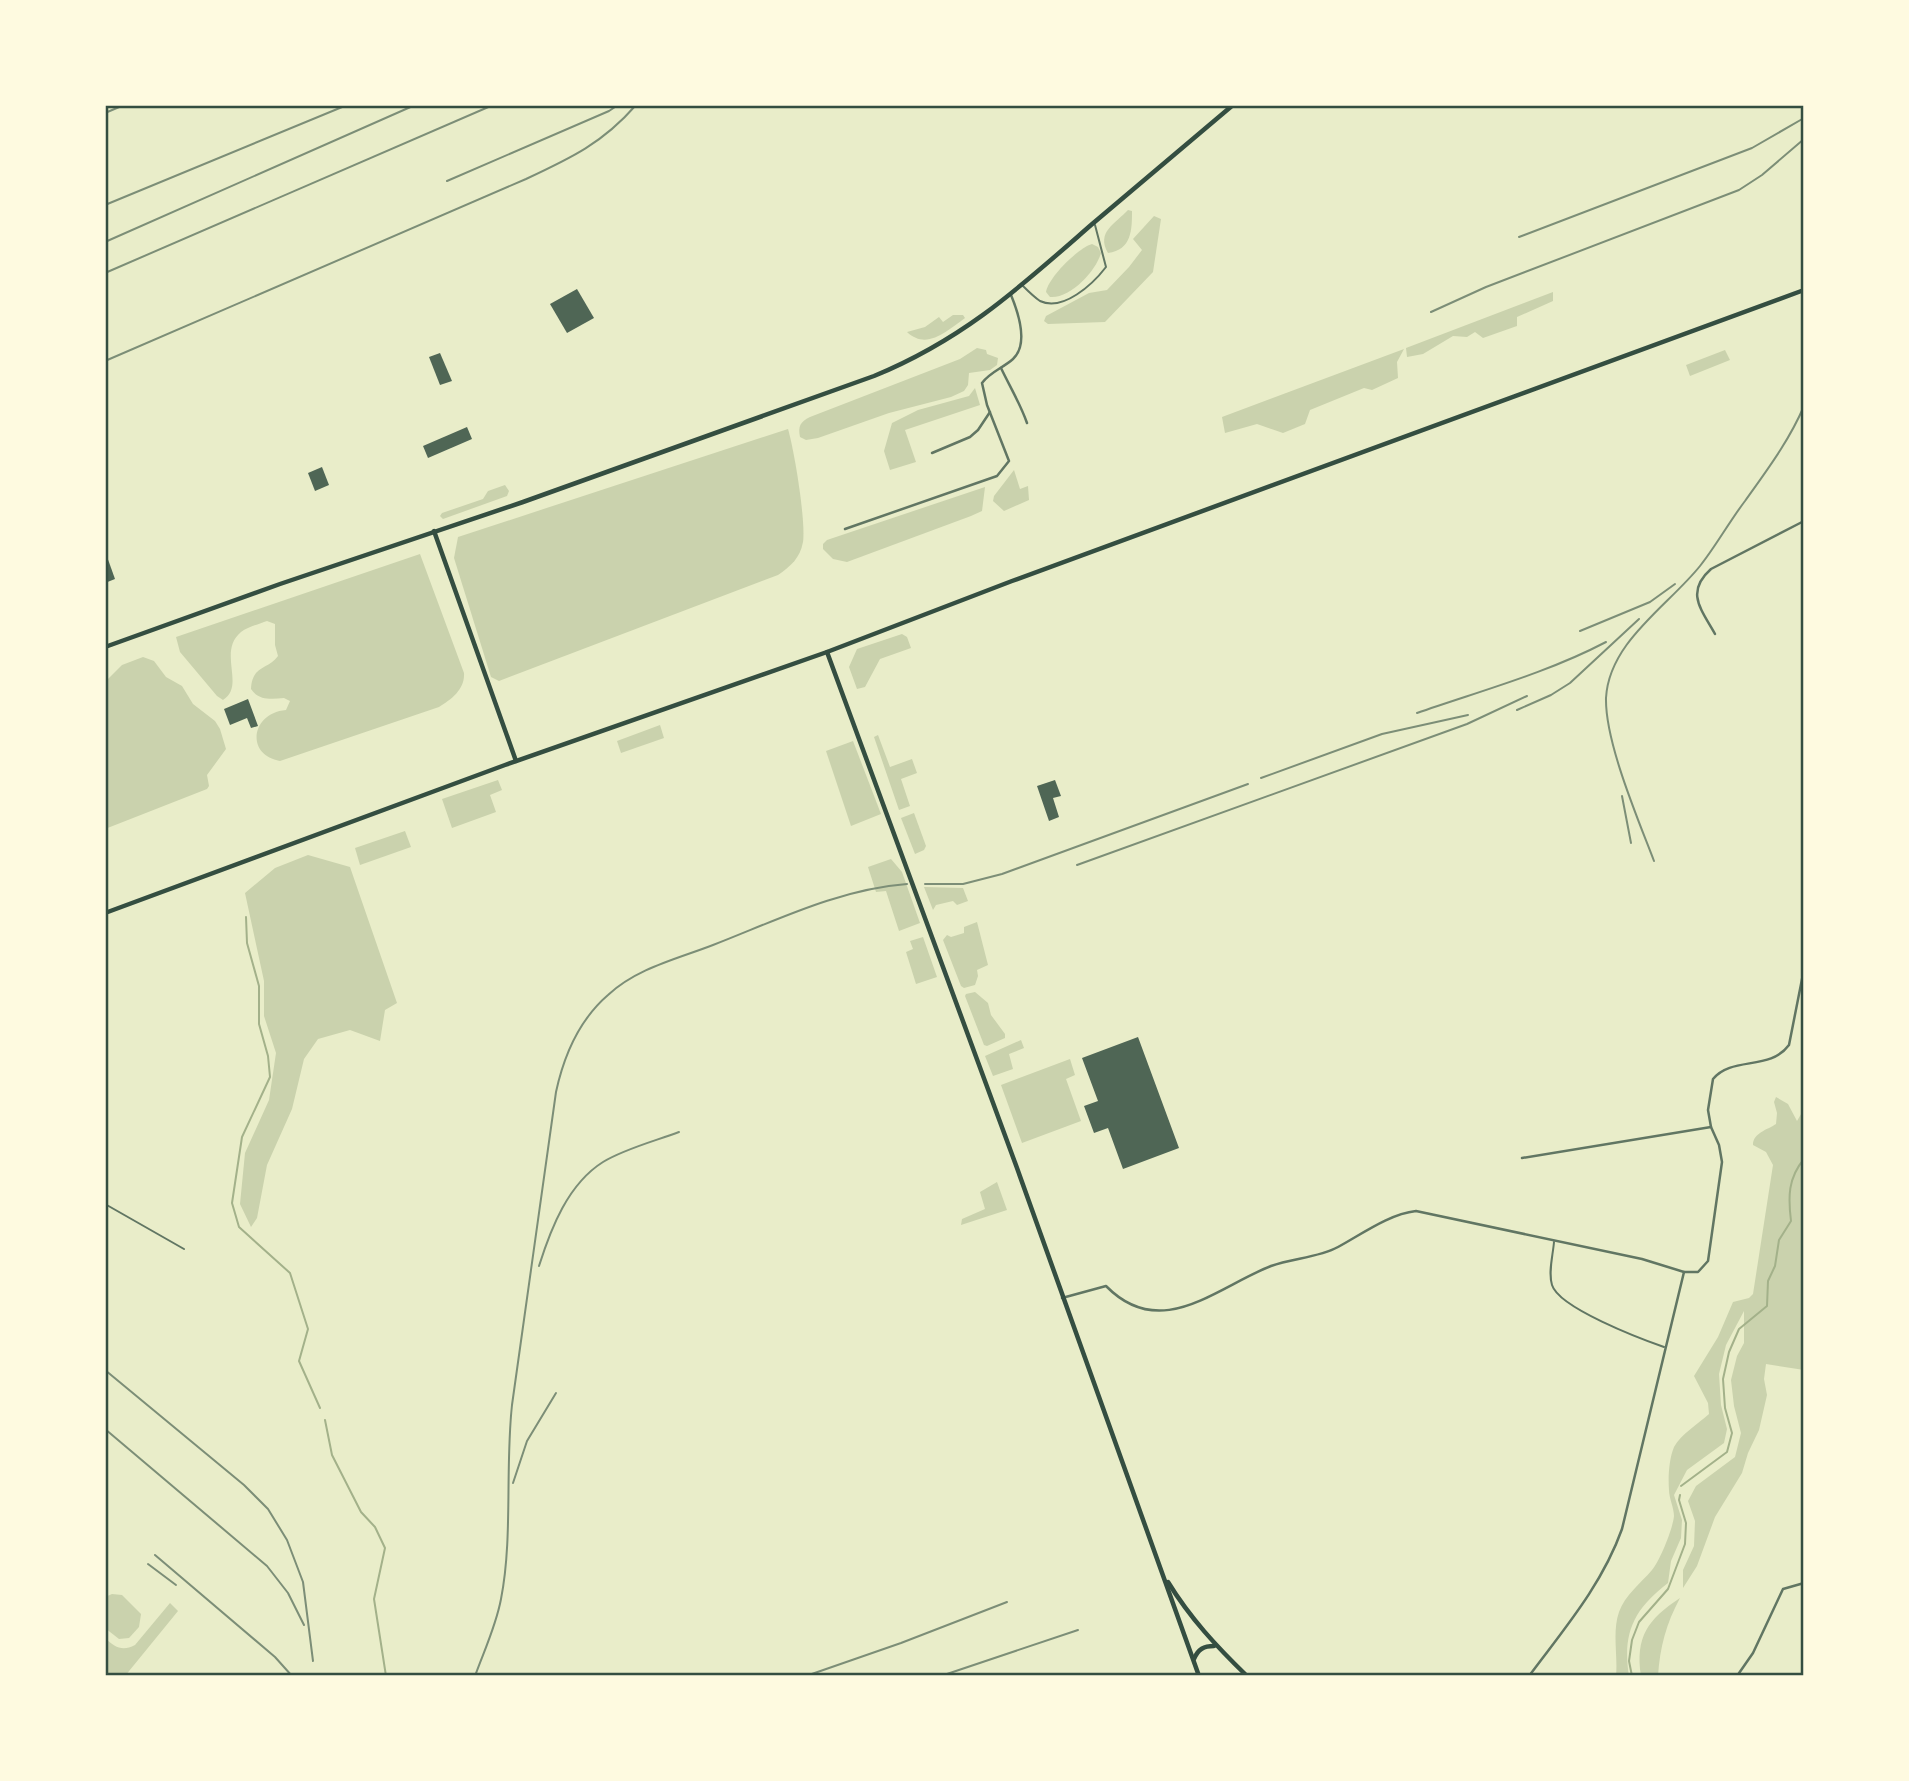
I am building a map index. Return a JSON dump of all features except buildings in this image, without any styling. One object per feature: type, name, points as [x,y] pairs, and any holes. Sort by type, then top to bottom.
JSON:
[{"type":"main road","points":[[105,647],[523,502],[895,368],[955,336],[1011,295],[1233,105]]},
{"type":"main road","points":[[105,913],[516,761],[827,652],[1804,290]]},
{"type":"main road","points":[[433,531],[516,761]]},
{"type":"main road","points":[[827,652],[1017,1168],[1199,1676]]},
{"type":"main road","points":[[1163,1572],[1178,1598],[1215,1646],[1247,1676]]},
{"type":"main road","points":[[1194,1659],[1197,1651],[1206,1646],[1215,1646]]},
{"type":"street","points":[[845,528],[998,476],[1009,461],[982,383],[1014,358],[1021,347],[1017,311],[1011,295]]},
{"type":"street","points":[[1001,368],[1014,397],[1020,402],[1027,423]]},
{"type":"street","points":[[932,453],[970,437],[990,412]]},
{"type":"street","points":[[1715,634],[1695,591],[1701,577],[1711,569],[1804,521]]},
{"type":"street","points":[[1062,1298],[1106,1286],[1118,1299],[1146,1310],[1188,1307],[1272,1265],[1332,1250],[1400,1215],[1416,1211],[1642,1259],[1684,1272],[1698,1272],[1707,1261],[1722,1162],[1719,1145],[1711,1127],[1709,1099],[1713,1079],[1727,1068],[1775,1058],[1782,1054],[1788,1045],[1804,969]]},
{"type":"street","points":[[1522,1158],[1711,1127]]},
{"type":"street","points":[[1529,1676],[1591,1592],[1614,1551],[1622,1529],[1684,1272]]},
{"type":"street","points":[[1737,1676],[1753,1653],[1783,1589],[1804,1583]]},
{"type":"lane","points":[[1023,285],[1037,299],[1047,303],[1063,302],[1081,291],[1106,267],[1094,223]]},
{"type":"lane","points":[[105,1204],[184,1249]]},
{"type":"lane","points":[[1553,1242],[1552,1283],[1559,1295],[1576,1307],[1634,1337],[1665,1347]]},
{"type":"green space","points":[[1128,210],[1132,211],[1129,238],[1122,248],[1108,253],[1104,239],[1106,234]]},
{"type":"green space","points":[[1154,216],[1161,219],[1153,272],[1105,322],[1048,324],[1044,321],[1046,316],[1089,293],[1107,290],[1142,250],[1133,239]]},
{"type":"green space","points":[[1092,244],[1098,247],[1101,253],[1094,268],[1074,289],[1066,294],[1050,297],[1046,292],[1048,286],[1064,264]]},
{"type":"green space","points":[[1553,292],[1553,301],[1517,317],[1517,326],[1483,338],[1475,332],[1467,337],[1453,336],[1423,354],[1407,357],[1406,348]]},
{"type":"green space","points":[[953,315],[963,315],[965,318],[937,337],[922,340],[907,332],[925,327],[939,317],[943,322]]},
{"type":"green space","points":[[977,348],[998,358],[997,365],[990,370],[969,373],[968,385],[964,391],[818,438],[806,440],[800,437],[800,425],[810,417],[960,359]]},
{"type":"green space","points":[[1404,349],[1397,362],[1398,378],[1372,390],[1364,388],[1310,410],[1305,424],[1283,433],[1257,424],[1225,433],[1222,417]]},
{"type":"green space","points":[[1725,350],[1730,360],[1690,376],[1686,365]]},
{"type":"green space","points":[[975,388],[980,405],[905,430],[916,462],[890,470],[884,451],[892,423],[918,410],[969,396]]},
{"type":"green space","points":[[788,429],[799,485],[803,542],[800,553],[787,568],[778,575],[499,681],[491,677],[454,558],[458,537]]},
{"type":"green space","points":[[1014,470],[1020,489],[1028,486],[1029,500],[1004,511],[993,501],[994,496]]},
{"type":"green space","points":[[505,485],[509,491],[507,496],[443,519],[440,516],[483,499],[488,491]]},
{"type":"green space","points":[[985,487],[982,511],[971,516],[847,562],[833,559],[823,549],[827,540]]},
{"type":"green space","points":[[420,554],[464,673],[460,689],[439,707],[280,761],[261,751],[257,734],[265,718],[286,710],[290,701],[284,698],[262,697],[251,689],[257,672],[278,656],[275,624],[267,621],[254,626],[241,632],[234,640],[231,649],[232,686],[223,700],[180,652],[176,637]]},
{"type":"green space","points":[[902,634],[907,637],[911,648],[880,659],[865,687],[857,689],[849,667],[857,649]]},
{"type":"green space","points":[[143,657],[154,661],[166,677],[182,686],[193,704],[215,721],[226,749],[207,775],[207,789],[105,829],[105,682],[122,665]]},
{"type":"green space","points":[[660,725],[664,738],[621,753],[617,741]]},
{"type":"green space","points":[[878,735],[890,767],[912,759],[917,773],[901,779],[910,806],[899,810],[874,737]]},
{"type":"green space","points":[[853,741],[881,814],[851,826],[826,751]]},
{"type":"green space","points":[[498,780],[502,790],[490,795],[496,812],[452,828],[442,799]]},
{"type":"green space","points":[[914,813],[926,846],[915,854],[901,818]]},
{"type":"green space","points":[[405,831],[411,847],[360,865],[355,848]]},
{"type":"green space","points":[[308,855],[350,867],[397,1003],[385,1010],[380,1041],[350,1030],[318,1039],[304,1059],[292,1109],[267,1165],[257,1218],[251,1227],[240,1204],[245,1153],[269,1100],[276,1053],[264,1016],[264,981],[245,893],[275,868]]},
{"type":"green space","points":[[891,859],[902,872],[920,923],[899,931],[886,891],[876,892],[868,867]]},
{"type":"green space","points":[[924,887],[963,888],[968,901],[957,905],[953,901],[936,905],[933,910]]},
{"type":"green space","points":[[977,922],[988,965],[977,970],[975,985],[964,988],[943,940],[947,935],[951,937],[964,933],[964,927]]},
{"type":"green space","points":[[923,937],[937,977],[916,984],[906,952],[913,949],[910,941]]},
{"type":"green space","points":[[975,992],[988,1003],[991,1015],[1005,1034],[1005,1038],[987,1046],[984,1045],[965,996]]},
{"type":"green space","points":[[1021,1040],[1024,1048],[1009,1054],[1013,1069],[993,1076],[985,1056]]},
{"type":"green space","points":[[1070,1059],[1075,1075],[1066,1079],[1081,1121],[1022,1143],[1001,1085]]},
{"type":"green space","points":[[1776,1097],[1788,1104],[1797,1121],[1804,1109],[1804,1370],[1766,1364],[1764,1379],[1767,1395],[1759,1430],[1742,1473],[1715,1517],[1697,1566],[1683,1588],[1683,1570],[1694,1546],[1695,1521],[1688,1501],[1696,1486],[1735,1457],[1741,1433],[1731,1380],[1737,1356],[1744,1343],[1744,1311],[1726,1345],[1719,1374],[1721,1405],[1727,1429],[1724,1443],[1687,1470],[1674,1495],[1682,1520],[1681,1538],[1671,1561],[1668,1583],[1647,1602],[1633,1623],[1627,1647],[1629,1676],[1616,1676],[1616,1628],[1619,1612],[1629,1595],[1655,1566],[1673,1521],[1674,1513],[1669,1493],[1672,1452],[1681,1438],[1709,1414],[1708,1403],[1694,1376],[1718,1337],[1733,1302],[1749,1298],[1753,1294],[1773,1165],[1766,1152],[1753,1145],[1758,1135],[1776,1124]]},
{"type":"green space","points":[[997,1182],[1007,1210],[961,1225],[962,1219],[985,1209],[980,1192]]},
{"type":"green space","points":[[112,1594],[122,1595],[141,1614],[139,1627],[129,1638],[119,1639],[105,1628],[105,1597]]},
{"type":"green space","points":[[1680,1598],[1665,1636],[1658,1676],[1641,1676],[1640,1650],[1646,1630]]},
{"type":"green space","points":[[170,1603],[178,1611],[125,1676],[109,1676],[105,1672],[105,1638],[119,1648],[135,1645]]},
{"type":"waterway","points":[[246,917],[247,943],[259,986],[259,1024],[268,1056],[270,1077],[242,1137],[232,1203],[239,1227],[290,1273],[308,1329],[299,1361],[320,1408]]},
{"type":"waterway","points":[[1681,1486],[1727,1452],[1732,1433],[1725,1408],[1723,1379],[1729,1352],[1739,1329],[1767,1306],[1768,1281],[1775,1266],[1779,1240],[1791,1221],[1792,1181],[1804,1159]]},
{"type":"waterway","points":[[325,1420],[332,1455],[361,1512],[375,1527],[385,1548],[374,1599],[386,1676]]},
{"type":"waterway","points":[[1632,1676],[1629,1661],[1632,1640],[1639,1622],[1668,1589],[1685,1544],[1686,1523],[1680,1495]]},
{"type":"railway","points":[[105,113],[124,105]]},
{"type":"railway","points":[[105,205],[347,105]]},
{"type":"railway","points":[[105,242],[415,105]]},
{"type":"railway","points":[[105,273],[493,105]]},
{"type":"railway","points":[[447,181],[618,105]]},
{"type":"railway","points":[[105,361],[526,179],[599,140],[636,105]]},
{"type":"railway","points":[[1519,237],[1752,148],[1804,118]]},
{"type":"railway","points":[[1431,312],[1486,287],[1739,190],[1762,175],[1804,139]]},
{"type":"railway","points":[[1654,861],[1611,736],[1606,698],[1610,678],[1617,659],[1629,642],[1706,558],[1777,455],[1804,406]]},
{"type":"railway","points":[[1580,631],[1650,602],[1675,584]]},
{"type":"railway","points":[[1517,710],[1570,683],[1639,619]]},
{"type":"railway","points":[[1417,713],[1537,672],[1606,642]]},
{"type":"railway","points":[[1077,865],[1467,724],[1527,696]]},
{"type":"railway","points":[[1261,778],[1382,734],[1468,715]]},
{"type":"railway","points":[[925,884],[963,884],[1002,874],[1248,784]]},
{"type":"railway","points":[[1622,796],[1631,843]]},
{"type":"railway","points":[[475,1676],[496,1619],[505,1576],[512,1405],[556,1092],[574,1039],[589,1016],[608,995],[644,971],[832,899],[907,884]]},
{"type":"railway","points":[[539,1266],[562,1208],[591,1171],[620,1153],[679,1132]]},
{"type":"railway","points":[[105,1370],[244,1485],[268,1509],[287,1540],[303,1582],[313,1661]]},
{"type":"railway","points":[[513,1483],[527,1441],[556,1393]]},
{"type":"railway","points":[[105,1429],[267,1566],[288,1593],[304,1625]]},
{"type":"railway","points":[[155,1555],[275,1657],[292,1676]]},
{"type":"railway","points":[[148,1564],[176,1585]]},
{"type":"railway","points":[[806,1676],[1007,1602]]},
{"type":"railway","points":[[941,1676],[1078,1630]]}]
